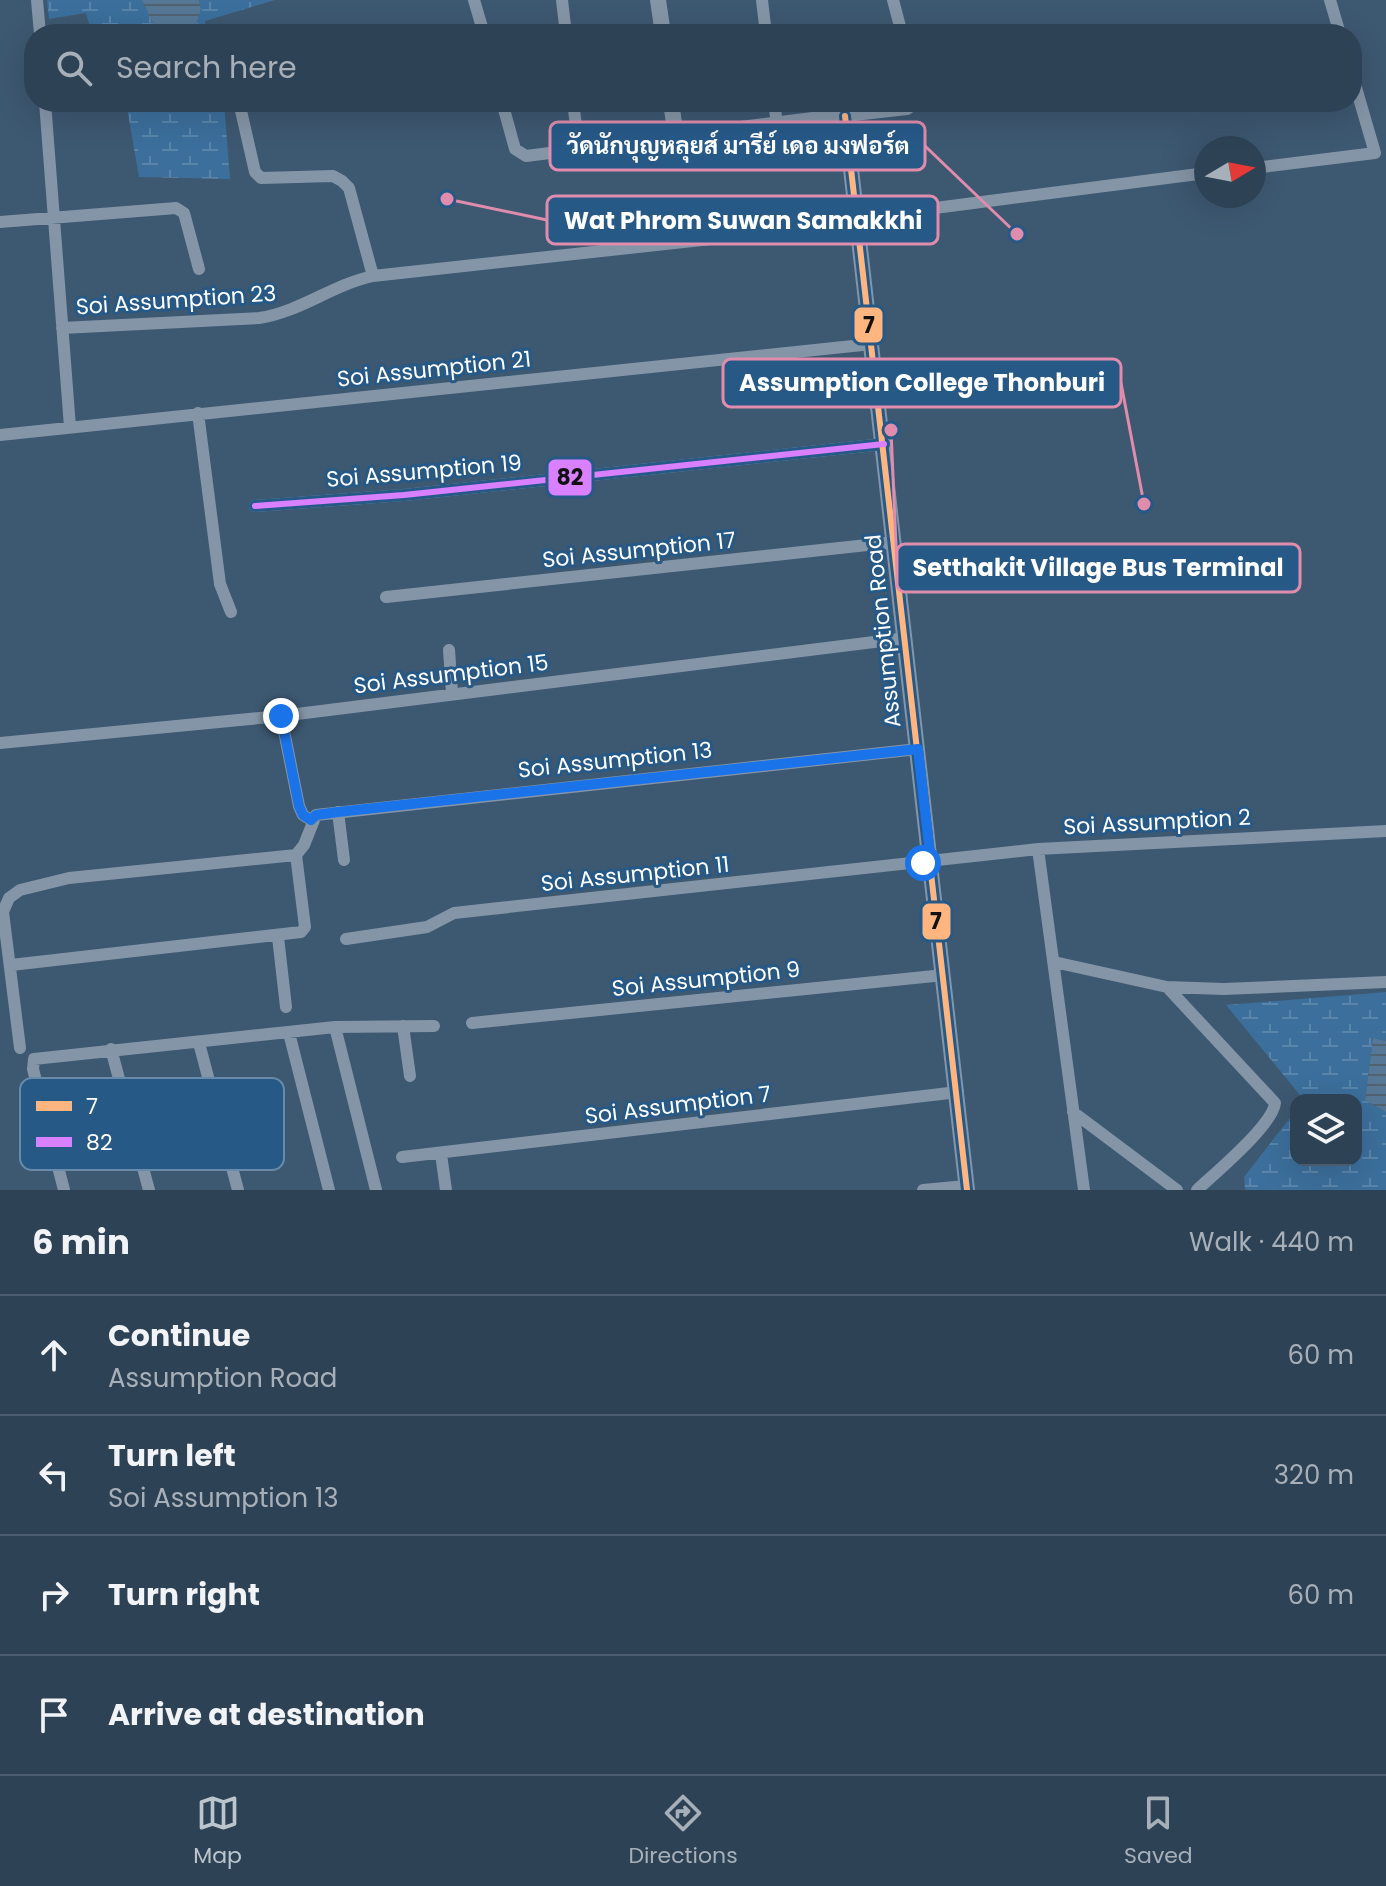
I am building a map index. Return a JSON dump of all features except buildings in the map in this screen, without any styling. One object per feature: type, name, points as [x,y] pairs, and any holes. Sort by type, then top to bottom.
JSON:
[{"type":"street","points":[[37,0],[39,24]]},
{"type":"street","points":[[474,0],[481,24]]},
{"type":"street","points":[[562,0],[565,24]]},
{"type":"street","points":[[658,0],[662,24]]},
{"type":"street","points":[[762,0],[765,24]]},
{"type":"street","points":[[893,0],[899,24]]},
{"type":"street","points":[[1330,0],[1337,24]]},
{"type":"street","points":[[1266,167],[1375,153],[1362,108]]},
{"type":"street","points":[[46,112],[70,427]]},
{"type":"street","points":[[241,112],[255,172],[261,178],[333,176],[349,188],[373,276]]},
{"type":"street","points":[[505,112],[515,149],[520,154],[880,112]]},
{"type":"street","points":[[574,112],[579,149]]},
{"type":"street","points":[[672,112],[676,137]]},
{"type":"street","points":[[775,112],[777,124]]},
{"type":"street","name":"Assumption Road","points":[[845,116],[967,1188]]},
{"type":"street","name":"Soi Assumption 23","points":[[62,328],[283,315],[338,285],[373,276],[858,221],[1194,175]]},
{"type":"street","points":[[0,222],[176,208],[184,213],[199,269]]},
{"type":"street","name":"Soi Assumption 21","points":[[0,435],[872,344]]},
{"type":"street","points":[[198,413],[220,584],[231,612]]},
{"type":"street","name":"Soi Assumption 19","points":[[255,506],[404,495],[884,444]]},
{"type":"street","name":"Soi Assumption 17","points":[[386,597],[895,542]]},
{"type":"street","name":"Soi Assumption 15","points":[[0,743],[281,716],[906,638]]},
{"type":"street","points":[[449,650],[452,693]]},
{"type":"street","points":[[20,1048],[3,912],[9,898],[20,890],[69,878],[296,855],[304,845],[314,818],[303,815],[299,806],[281,716]]},
{"type":"street","name":"Soi Assumption 13","points":[[314,818],[338,812],[918,749]]},
{"type":"street","points":[[338,812],[344,860]]},
{"type":"street","name":"Soi Assumption 2","points":[[931,862],[1038,849],[1386,831]]},
{"type":"street","points":[[1038,849],[1084,1190]]},
{"type":"street","points":[[11,965],[294,934],[305,927],[296,855]]},
{"type":"street","name":"Soi Assumption 11","points":[[346,939],[427,927],[454,913],[931,862]]},
{"type":"street","points":[[278,937],[286,1007]]},
{"type":"street","points":[[1054,962],[1167,987],[1224,989],[1386,982]]},
{"type":"street","name":"Soi Assumption 9","points":[[472,1023],[944,975]]},
{"type":"street","points":[[1167,987],[1275,1103],[1274,1111],[1260,1128],[1197,1190]]},
{"type":"street","points":[[403,1026],[410,1076]]},
{"type":"street","points":[[35,1078],[34,1059],[335,1027],[434,1026]]},
{"type":"street","points":[[335,1027],[376,1190]]},
{"type":"street","points":[[289,1033],[329,1190]]},
{"type":"street","points":[[199,1043],[208,1078]]},
{"type":"street","points":[[111,1049],[119,1078]]},
{"type":"street","name":"Soi Assumption 7","points":[[402,1157],[958,1092]]},
{"type":"street","points":[[1073,1112],[1177,1190]]},
{"type":"street","points":[[441,1154],[446,1190]]},
{"type":"street","points":[[59,1170],[64,1190]]},
{"type":"street","points":[[144,1170],[149,1190]]},
{"type":"street","points":[[233,1170],[238,1190]]},
{"type":"street","points":[[923,1190],[967,1188]]},
{"type":"green space","points":[[47,0],[142,0],[154,24],[89,24],[86,13],[49,19]]},
{"type":"green space","points":[[199,0],[275,0],[205,21],[205,24],[196,24],[201,9]]},
{"type":"green space","points":[[128,112],[225,112],[230,179],[139,177]]},
{"type":"green space","points":[[1386,992],[1386,1041],[1373,1038],[1365,1100],[1386,1112],[1386,1190],[1245,1190],[1244,1177],[1290,1118],[1290,1166],[1362,1166],[1362,1094],[1299,1094],[1226,1005]]},
{"type":"shaded area","points":[[142,0],[199,0],[201,9],[196,24],[154,24]]},
{"type":"shaded area","points":[[1373,1038],[1386,1041],[1386,1112],[1365,1100]]},
{"type":"transit line","name":"7","points":[[845,116],[967,1190]]},
{"type":"transit line","name":"82","points":[[255,506],[404,495],[884,444]]},
{"type":"place","name":"Wat Phrom Suwan Samakkhi","points":[[447,199]]},
{"type":"place","name":"วัดนักบุญหลุยส์ มารีย์ เดอ มงฟอร์ต","points":[[1017,234]]},
{"type":"place","name":"Setthakit Village Bus Terminal","points":[[891,430]]},
{"type":"place","name":"Assumption College Thonburi","points":[[1144,504]]},
{"type":"route","points":[[281,716],[299,806],[303,815],[311,820],[316,815],[338,812],[918,749],[931,862],[923,863]]}]
